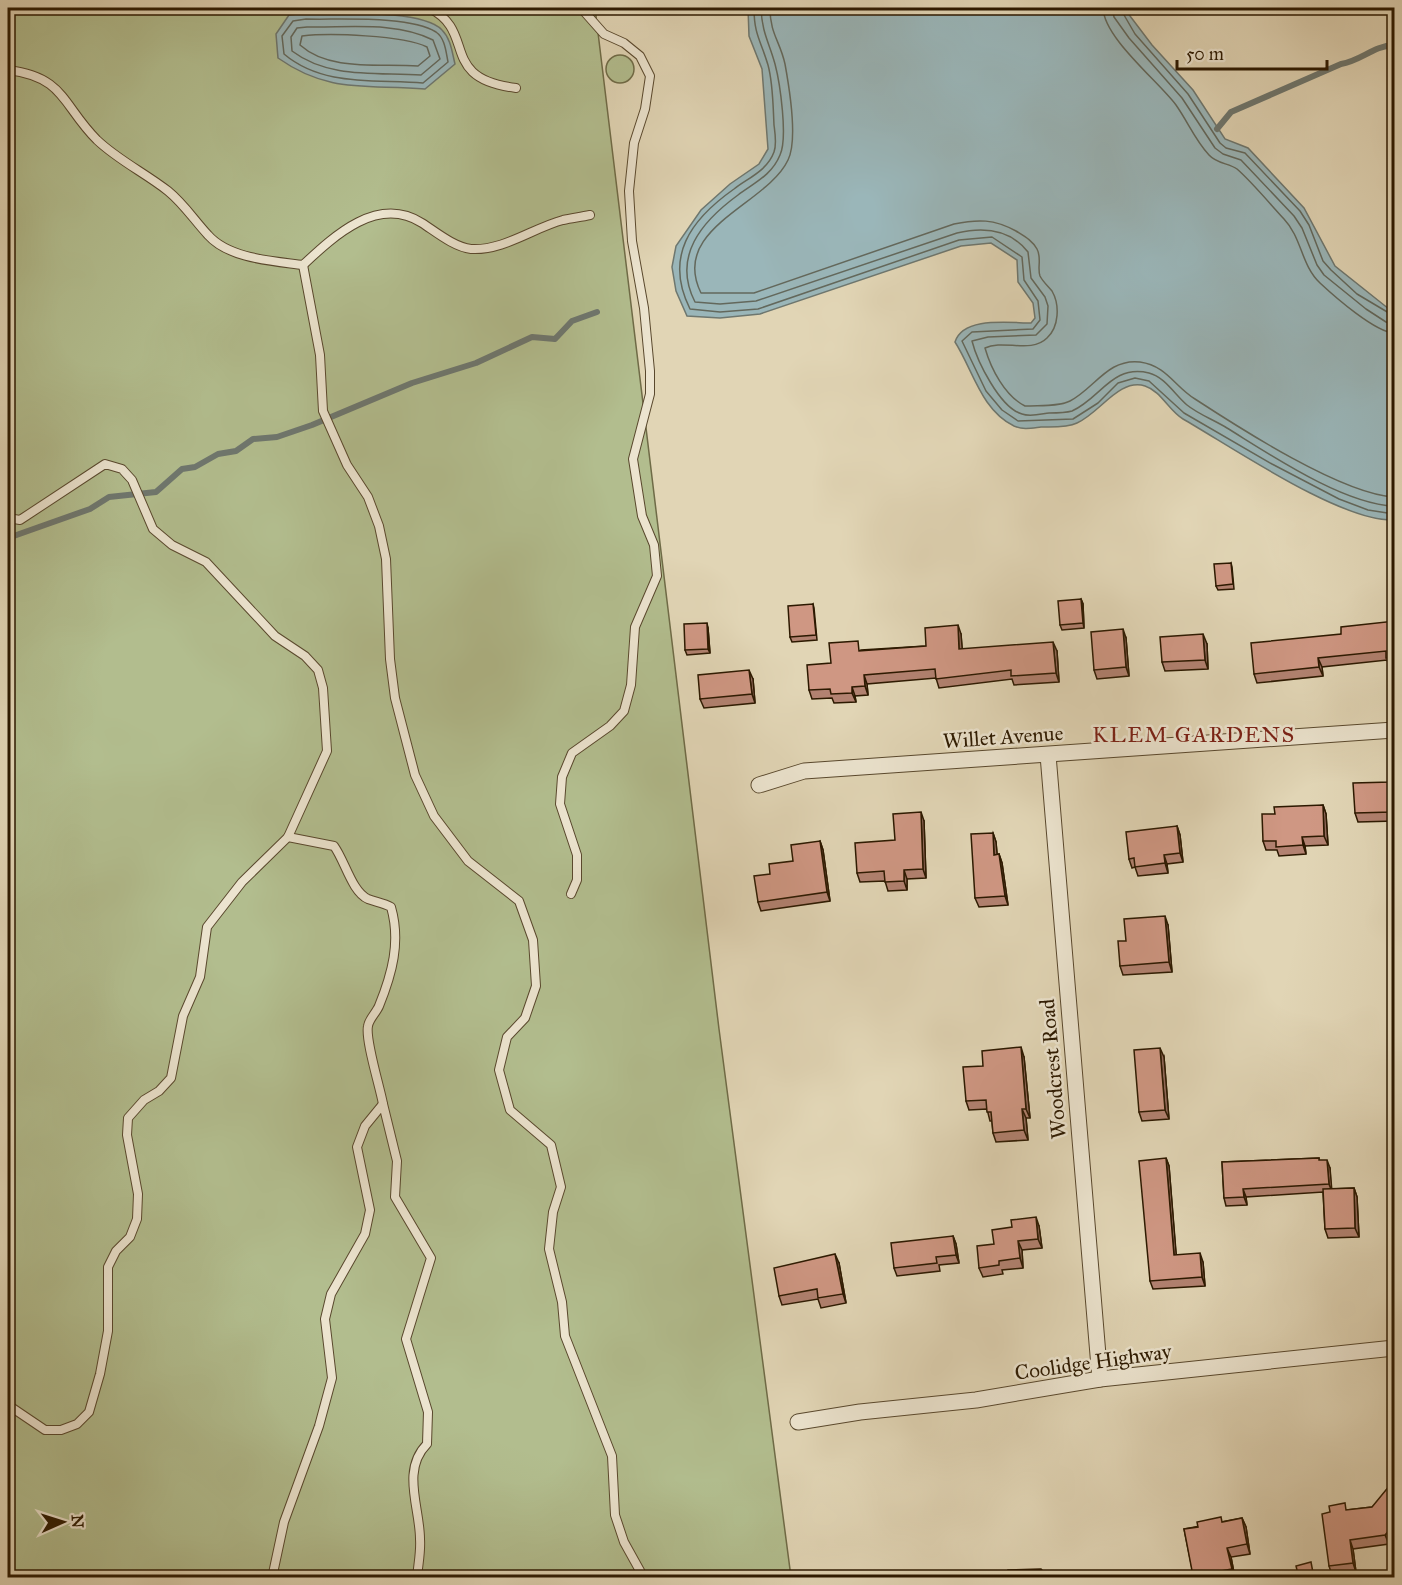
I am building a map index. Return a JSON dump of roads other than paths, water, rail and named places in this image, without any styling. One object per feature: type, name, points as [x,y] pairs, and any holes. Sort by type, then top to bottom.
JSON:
[{"type":"street","name":"Willet Avenue","points":[[759,785],[804,771],[1395,730]]},
{"type":"street","name":"Woodcrest Road","points":[[1048,755],[1100,1379]]},
{"type":"street","name":"Coolidge Highway","points":[[798,1422],[860,1412],[976,1400],[1100,1379],[1395,1348]]},
{"type":"lane","points":[[429,8],[443,15],[451,24],[460,55],[470,70],[489,83],[516,88]]},
{"type":"lane","points":[[571,894],[577,880],[577,855],[560,804],[562,777],[572,753],[610,726],[624,711],[631,685],[635,627],[657,576],[654,545],[642,516],[633,459],[650,394],[650,371],[644,308],[632,241],[629,191],[634,143],[645,109],[650,76],[640,56],[624,43],[604,34],[580,8]]},
{"type":"lane","points":[[8,70],[31,72],[49,82],[105,148],[171,193],[185,206],[210,237],[246,255],[303,264],[346,229],[378,213],[392,212],[411,216],[457,244],[470,249],[502,244],[563,220],[590,215]]},
{"type":"lane","points":[[303,264],[320,355],[323,411],[347,465],[368,497],[380,526],[386,559],[390,659],[396,698],[415,775],[434,816],[468,861],[519,901],[533,940],[536,986],[525,1018],[507,1036],[500,1070],[510,1110],[551,1145],[561,1187],[553,1212],[549,1249],[562,1302],[565,1336],[612,1456],[615,1515],[624,1542],[644,1578]]},
{"type":"lane","points":[[8,518],[20,520],[105,464],[122,469],[132,480],[153,529],[172,544],[206,562],[275,636],[305,656],[318,670],[323,688],[327,751],[288,837],[242,882],[207,927],[200,977],[183,1016],[171,1078],[159,1091],[144,1100],[128,1118],[127,1135],[138,1194],[137,1219],[130,1237],[116,1251],[108,1267],[108,1331],[100,1374],[89,1412],[77,1424],[61,1430],[45,1430],[8,1406]]},
{"type":"lane","points":[[288,837],[334,846],[345,861],[351,883],[366,899],[391,907],[395,921],[396,944],[391,977],[368,1025],[368,1038],[397,1161],[394,1197],[432,1258],[406,1339],[428,1412],[427,1444],[418,1453],[412,1494],[420,1539],[417,1578]]},
{"type":"lane","points":[[272,1578],[284,1521],[319,1426],[332,1378],[326,1319],[332,1294],[365,1234],[370,1210],[357,1147],[365,1126],[383,1104]]},
{"type":"water","points":[[748,8],[1124,8],[1152,45],[1193,90],[1225,139],[1248,148],[1304,208],[1335,266],[1394,313],[1394,520],[1372,517],[1346,509],[1287,481],[1183,419],[1156,392],[1145,386],[1127,387],[1085,418],[1069,426],[1024,428],[1014,426],[1003,419],[986,400],[955,342],[967,328],[977,325],[1000,322],[1031,323],[1035,318],[1033,303],[1018,282],[1017,260],[991,243],[961,246],[760,314],[720,318],[687,316],[676,291],[672,267],[676,246],[701,210],[730,184],[759,164],[768,149],[762,69],[749,36]]},
{"type":"water","points":[[306,13],[378,14],[432,23],[447,37],[455,64],[425,89],[349,85],[314,77],[278,58],[276,34],[289,15]]},
{"type":"waterway","points":[[1217,129],[1231,112],[1341,64],[1380,48],[1394,45]]},
{"type":"waterway","points":[[8,538],[90,509],[109,497],[156,492],[182,469],[195,467],[218,454],[236,451],[253,439],[277,437],[312,425],[412,383],[476,363],[532,337],[555,339],[572,321],[597,312]]},
{"type":"district","name":"KLEM GARDENS","points":[[1194,734]]}]
